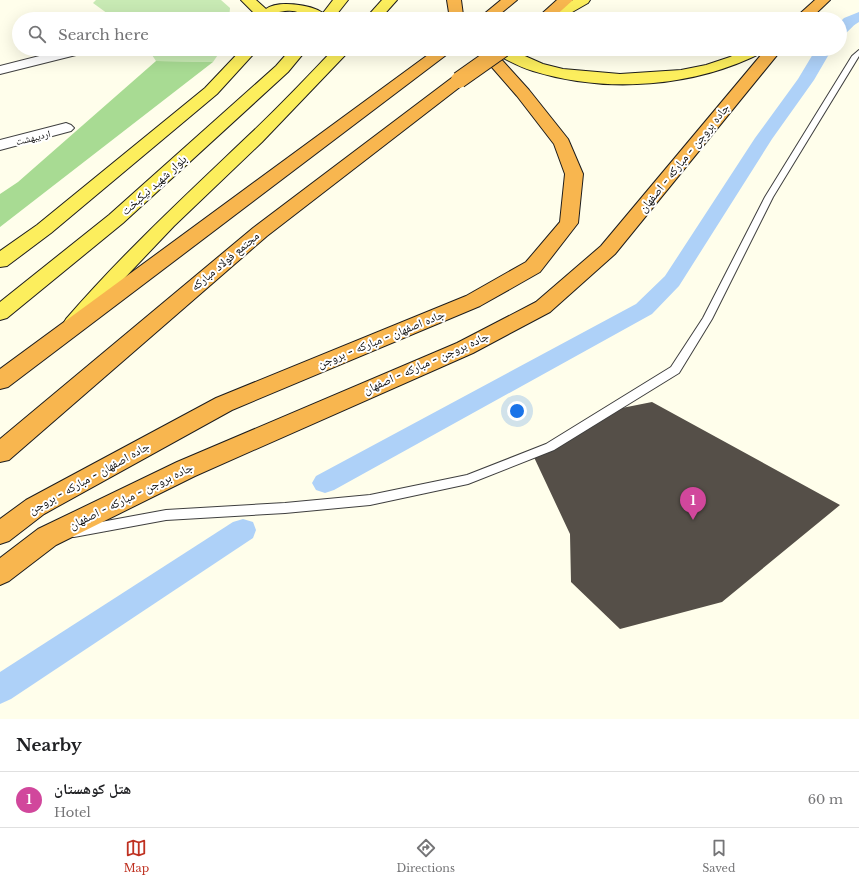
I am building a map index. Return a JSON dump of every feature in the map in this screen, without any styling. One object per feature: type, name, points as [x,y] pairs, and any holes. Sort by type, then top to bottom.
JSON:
[{"type":"highway","points":[[454,0],[456,12]]},
{"type":"highway","points":[[552,12],[566,0]]},
{"type":"highway","points":[[809,12],[822,0]]},
{"type":"highway","points":[[494,12],[507,2]]},
{"type":"highway","points":[[0,381],[436,56]]},
{"type":"highway","name":"جاده اصفهان - مبارکه - بروجن","points":[[0,533],[35,507],[224,404],[473,301],[533,267],[569,223],[574,174],[562,144],[523,93],[490,56]]},
{"type":"highway","name":"مجتمع فولاد مبارکه","points":[[0,453],[260,232],[459,80],[493,56]]},
{"type":"highway","name":"جاده بروجن - مبارکه - اصفهان","points":[[0,574],[47,538],[186,468],[465,348],[543,307],[608,250],[768,56]]},
{"type":"main road","points":[[248,0],[260,12]]},
{"type":"main road","points":[[331,12],[341,0]]},
{"type":"main road","points":[[379,12],[390,0]]},
{"type":"main road","points":[[562,12],[583,0]]},
{"type":"main road","points":[[271,12],[274,8],[299,6],[310,9],[313,12]]},
{"type":"main road","points":[[0,261],[44,229],[210,91],[243,56]]},
{"type":"main road","name":"بلوار شهید نیکبخت","points":[[0,312],[116,219],[282,69],[293,56]]},
{"type":"main road","points":[[72,326],[110,280],[167,222],[256,138],[336,56]]},
{"type":"main road","points":[[512,56],[538,68],[580,76],[626,79],[678,76],[746,56]]},
{"type":"street","points":[[0,70],[55,56]]},
{"type":"street","name":"اردیبهشت","points":[[0,145],[66,128]]},
{"type":"lane","points":[[47,538],[166,515],[285,508],[370,500],[468,479],[550,447],[675,370],[707,319],[769,197],[807,132],[859,52]]},
{"type":"green space","points":[[96,0],[221,0],[230,8],[230,12],[105,12],[93,3]]},
{"type":"green space","points":[[153,56],[217,56],[213,62],[156,61]]},
{"type":"green space","points":[[156,61],[213,62],[0,227],[0,194],[18,182]]},
{"type":"building","points":[[652,402],[840,505],[722,602],[620,629],[571,582],[570,534],[532,453],[607,411]]},
{"type":"waterway","points":[[847,23],[859,17]]},
{"type":"waterway","points":[[325,483],[644,309],[672,281],[764,138],[806,80],[820,56]]},
{"type":"waterway","points":[[0,689],[243,530]]},
{"type":"place","name":"هتل کوهستان","points":[[693,520]]}]
